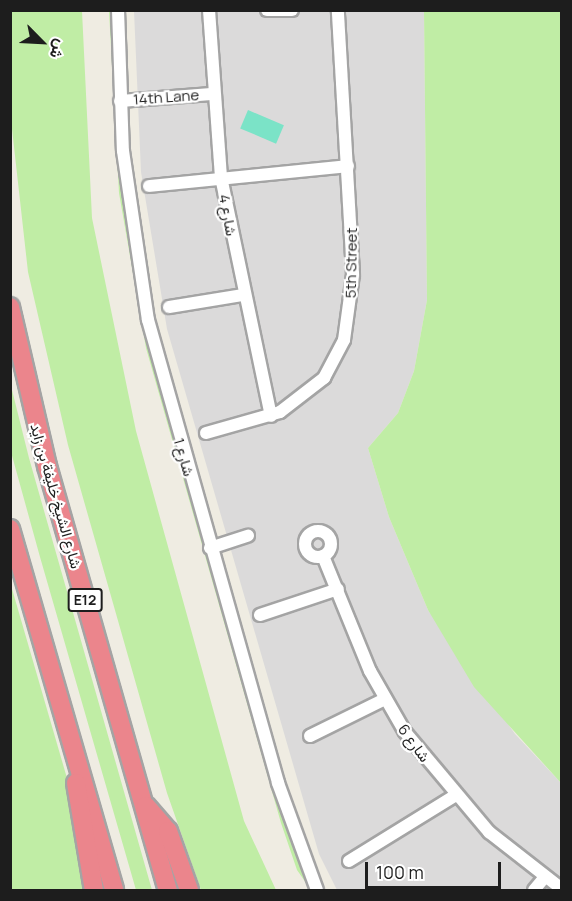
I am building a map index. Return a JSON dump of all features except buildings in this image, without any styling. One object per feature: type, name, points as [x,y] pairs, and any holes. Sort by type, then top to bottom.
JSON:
[{"type":"highway","name":"شارع الشيخ خليفة بن زايد","points":[[10,307],[47,466],[168,891]]},
{"type":"highway","points":[[10,530],[114,891]]},
{"type":"highway","points":[[78,764],[78,810],[94,891]]},
{"type":"highway","points":[[145,805],[168,831],[189,891]]},
{"type":"street","name":"شارع 1","points":[[118,10],[120,100],[132,226],[148,320],[210,548],[278,783],[317,891]]},
{"type":"street","name":"شارع 4","points":[[209,10],[212,94],[221,177],[242,295],[271,416]]},
{"type":"street","points":[[267,10],[272,15],[292,10]]},
{"type":"street","name":"5th Street","points":[[206,433],[271,416],[324,378],[344,340],[353,274],[338,10]]},
{"type":"street","name":"14th Lane","points":[[120,100],[212,94]]},
{"type":"street","points":[[149,186],[348,166]]},
{"type":"street","points":[[169,307],[242,295]]},
{"type":"street","points":[[210,548],[248,536]]},
{"type":"street","name":"شارع 6","points":[[323,556],[385,699],[456,795],[544,878],[561,889]]},
{"type":"street","points":[[260,615],[338,589]]},
{"type":"street","points":[[310,736],[385,699]]},
{"type":"street","points":[[349,861],[456,795]]},
{"type":"street","points":[[534,891],[544,878]]},
{"type":"shaded area","points":[[134,11],[424,11],[427,300],[414,371],[398,413],[368,448],[389,517],[428,610],[515,734],[561,783],[561,890],[337,890],[319,854],[167,329],[141,172]]},
{"type":"green space","points":[[10,11],[82,11],[92,218],[136,431],[244,821],[276,890],[201,890],[167,793],[68,445],[28,272],[12,129]]},
{"type":"green space","points":[[109,11],[114,11],[144,321],[277,794],[311,890],[297,870],[281,823],[146,348],[119,193]]},
{"type":"green space","points":[[424,11],[561,11],[561,783],[474,687],[428,610],[389,517],[368,448],[398,413],[414,371],[427,300]]},
{"type":"green space","points":[[248,110],[284,125],[276,144],[240,128]]},
{"type":"green space","points":[[10,382],[29,458],[152,890],[136,890],[40,557],[11,452]]},
{"type":"green space","points":[[10,582],[78,816],[93,890],[11,890]]}]
